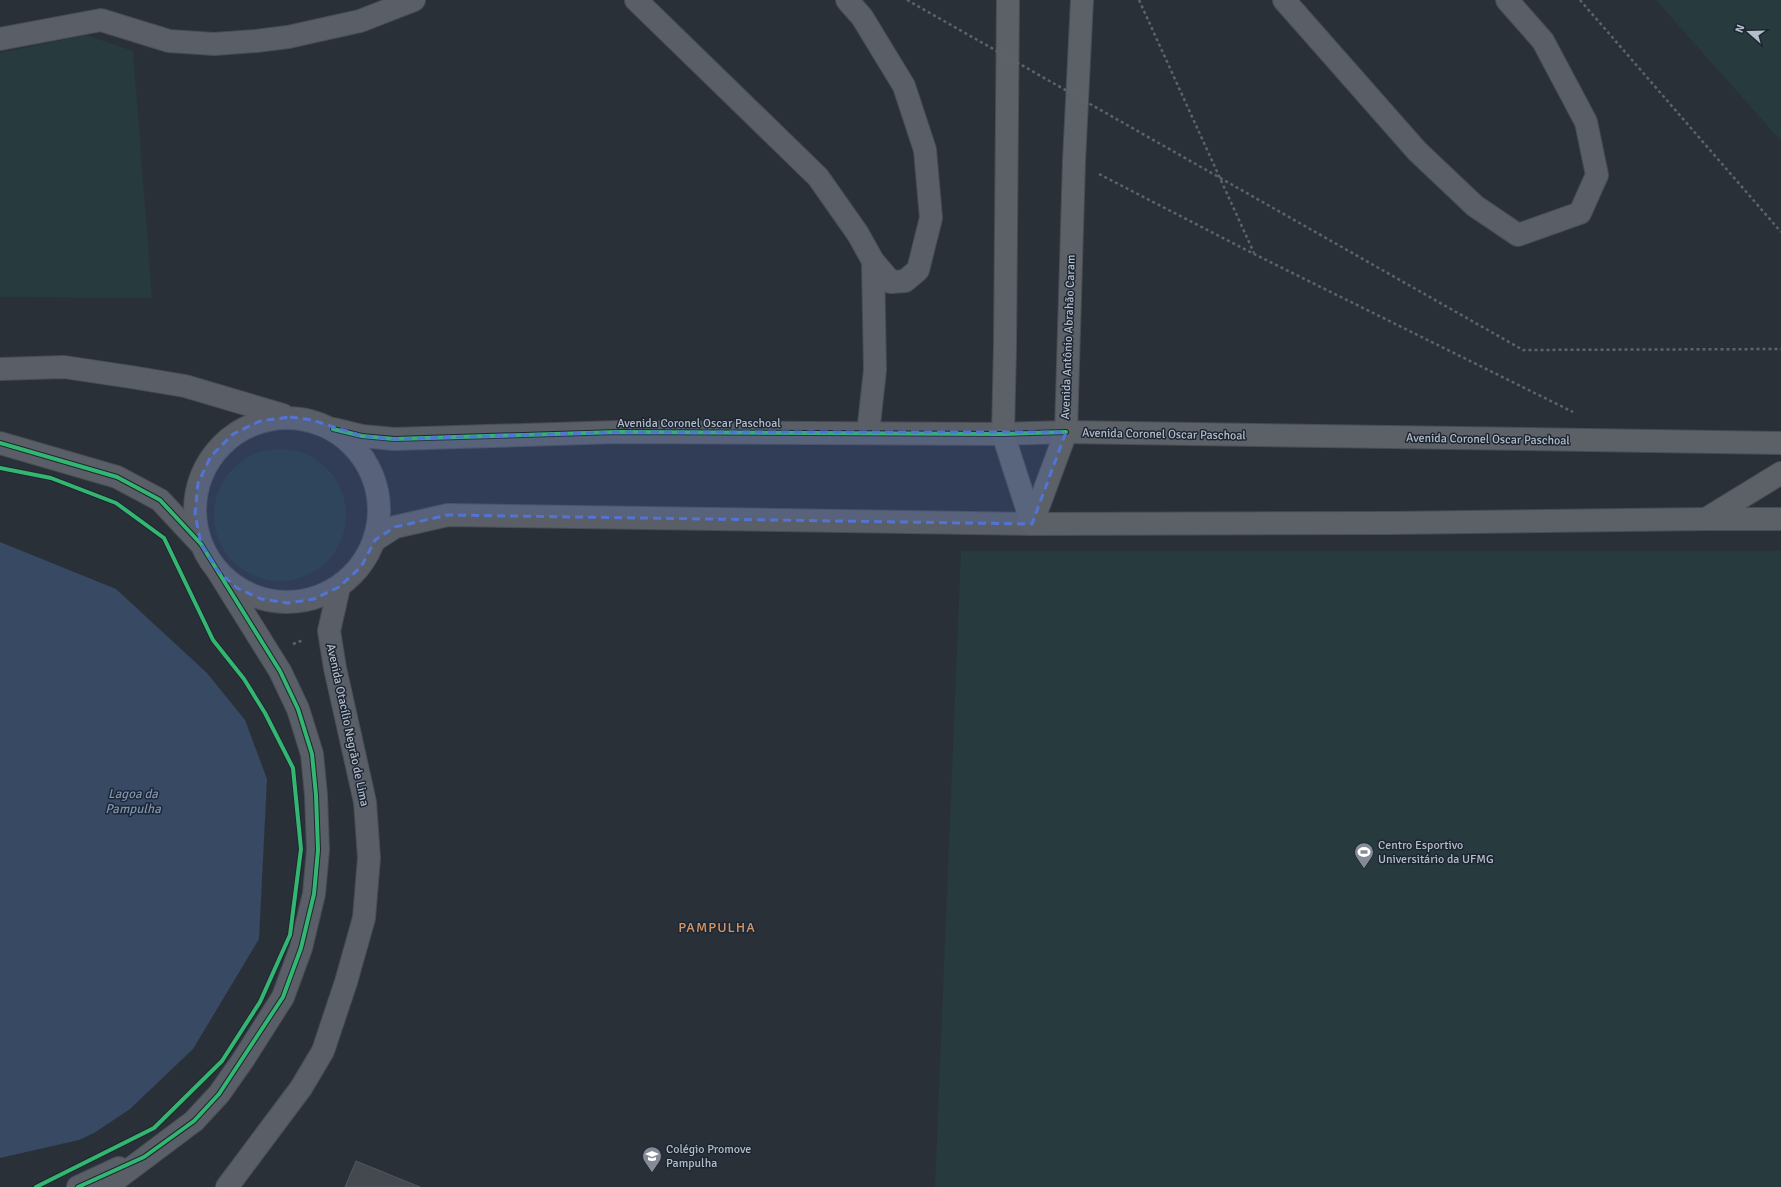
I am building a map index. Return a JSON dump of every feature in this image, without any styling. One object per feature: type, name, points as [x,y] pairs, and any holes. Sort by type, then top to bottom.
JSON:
[{"type":"main road","points":[[1008,0],[1003,434],[1032,524],[1382,524],[1781,519]]},
{"type":"main road","name":"Avenida Antônio Abrahão Caram","points":[[1032,524],[1066,432],[1074,161],[1082,0]]},
{"type":"main road","name":"Avenida Coronel Oscar Paschoal","points":[[1066,432],[1781,443]]},
{"type":"main road","points":[[1706,519],[1781,473]]},
{"type":"street","points":[[0,39],[101,20],[169,42],[214,44],[262,40],[288,37],[360,21],[414,0]]},
{"type":"street","points":[[636,0],[818,177],[858,234],[873,261],[891,282],[905,281],[918,270],[931,218],[925,150],[904,86],[862,17],[847,0]]},
{"type":"street","points":[[1284,0],[1417,151],[1475,206],[1518,235],[1580,213],[1597,175],[1586,122],[1542,41],[1507,0]]},
{"type":"street","points":[[868,433],[875,370],[873,261]]},
{"type":"street","points":[[0,369],[64,367],[185,386],[290,417],[312,420],[333,429],[358,450],[374,477],[380,508],[375,540],[360,567],[339,587],[314,599],[288,603],[261,599],[237,588],[217,570]]},
{"type":"street","points":[[201,544],[195,514],[198,483],[211,456],[233,434],[260,421],[290,417]]},
{"type":"street","name":"Avenida Coronel Oscar Paschoal","points":[[333,429],[362,436],[394,439],[618,432],[1003,434],[1066,432]]},
{"type":"street","points":[[0,443],[117,477],[160,500],[201,544],[280,671],[298,709],[312,754],[315,781],[317,858],[314,894],[301,948],[283,997],[218,1094],[194,1121],[170,1140],[144,1157],[106,1187]]},
{"type":"street","points":[[375,540],[395,527],[448,515],[1032,524]]},
{"type":"street","name":"Avenida Otacílio Negrão de Lima","points":[[227,1187],[302,1088],[322,1052],[346,982],[364,918],[369,858],[365,802],[335,668],[329,631],[339,587]]},
{"type":"street","points":[[78,1187],[144,1157]]},
{"type":"path","points":[[907,0],[1523,350],[1781,349]]},
{"type":"path","points":[[1139,0],[1254,254]]},
{"type":"path","points":[[1580,0],[1781,232]]},
{"type":"path","points":[[1074,161],[1254,254],[1574,413]]},
{"type":"path","points":[[268,653],[329,631]]},
{"type":"highlighted area","points":[[290,417],[312,420],[362,436],[394,439],[618,432],[1066,432],[1032,524],[448,515],[395,527],[375,540],[361,567],[339,587],[314,599],[288,603],[261,599],[237,588],[217,570],[201,544],[195,514],[198,483],[211,456],[233,434],[260,421]]},
{"type":"green space","points":[[1656,0],[1781,0],[1781,141]]},
{"type":"green space","points":[[86,35],[133,51],[152,298],[0,297],[0,53]]},
{"type":"green space","points":[[286,449],[305,454],[317,460],[327,468],[335,478],[341,490],[345,502],[345,528],[341,540],[335,552],[327,562],[317,570],[305,576],[293,580],[274,581],[255,576],[243,570],[233,562],[225,552],[219,540],[215,528],[214,509],[219,490],[225,478],[233,468],[243,460],[255,454],[267,450]]},
{"type":"green space","name":"Centro Esportivo Universitário da UFMG","points":[[961,551],[1781,551],[1781,1187],[935,1187]]},
{"type":"water","name":"Lagoa da Pampulha","points":[[0,542],[116,589],[207,673],[245,720],[267,779],[259,939],[193,1049],[130,1109],[94,1133],[79,1140],[0,1158]]},
{"type":"building","points":[[356,1161],[420,1187],[345,1187]]},
{"type":"cycle path","points":[[333,429],[362,436],[394,439],[618,432],[1003,434],[1066,432]]},
{"type":"cycle path","points":[[0,443],[117,477],[160,500],[201,544],[280,671],[298,709],[312,754],[316,795],[318,850],[314,894],[301,948],[283,997],[219,1094],[194,1121],[144,1157],[78,1187]]},
{"type":"cycle path","points":[[0,468],[51,478],[116,503],[164,538],[213,640],[244,679],[265,713],[293,768],[301,849],[290,935],[260,1002],[222,1061],[154,1128],[36,1187]]},
{"type":"place","name":"Centro Esportivo Universitário da UFMG","points":[[1364,869]]},
{"type":"place","name":"Colégio Promove Pampulha","points":[[652,1173]]},
{"type":"district","name":"PAMPULHA","points":[[717,927]]}]
